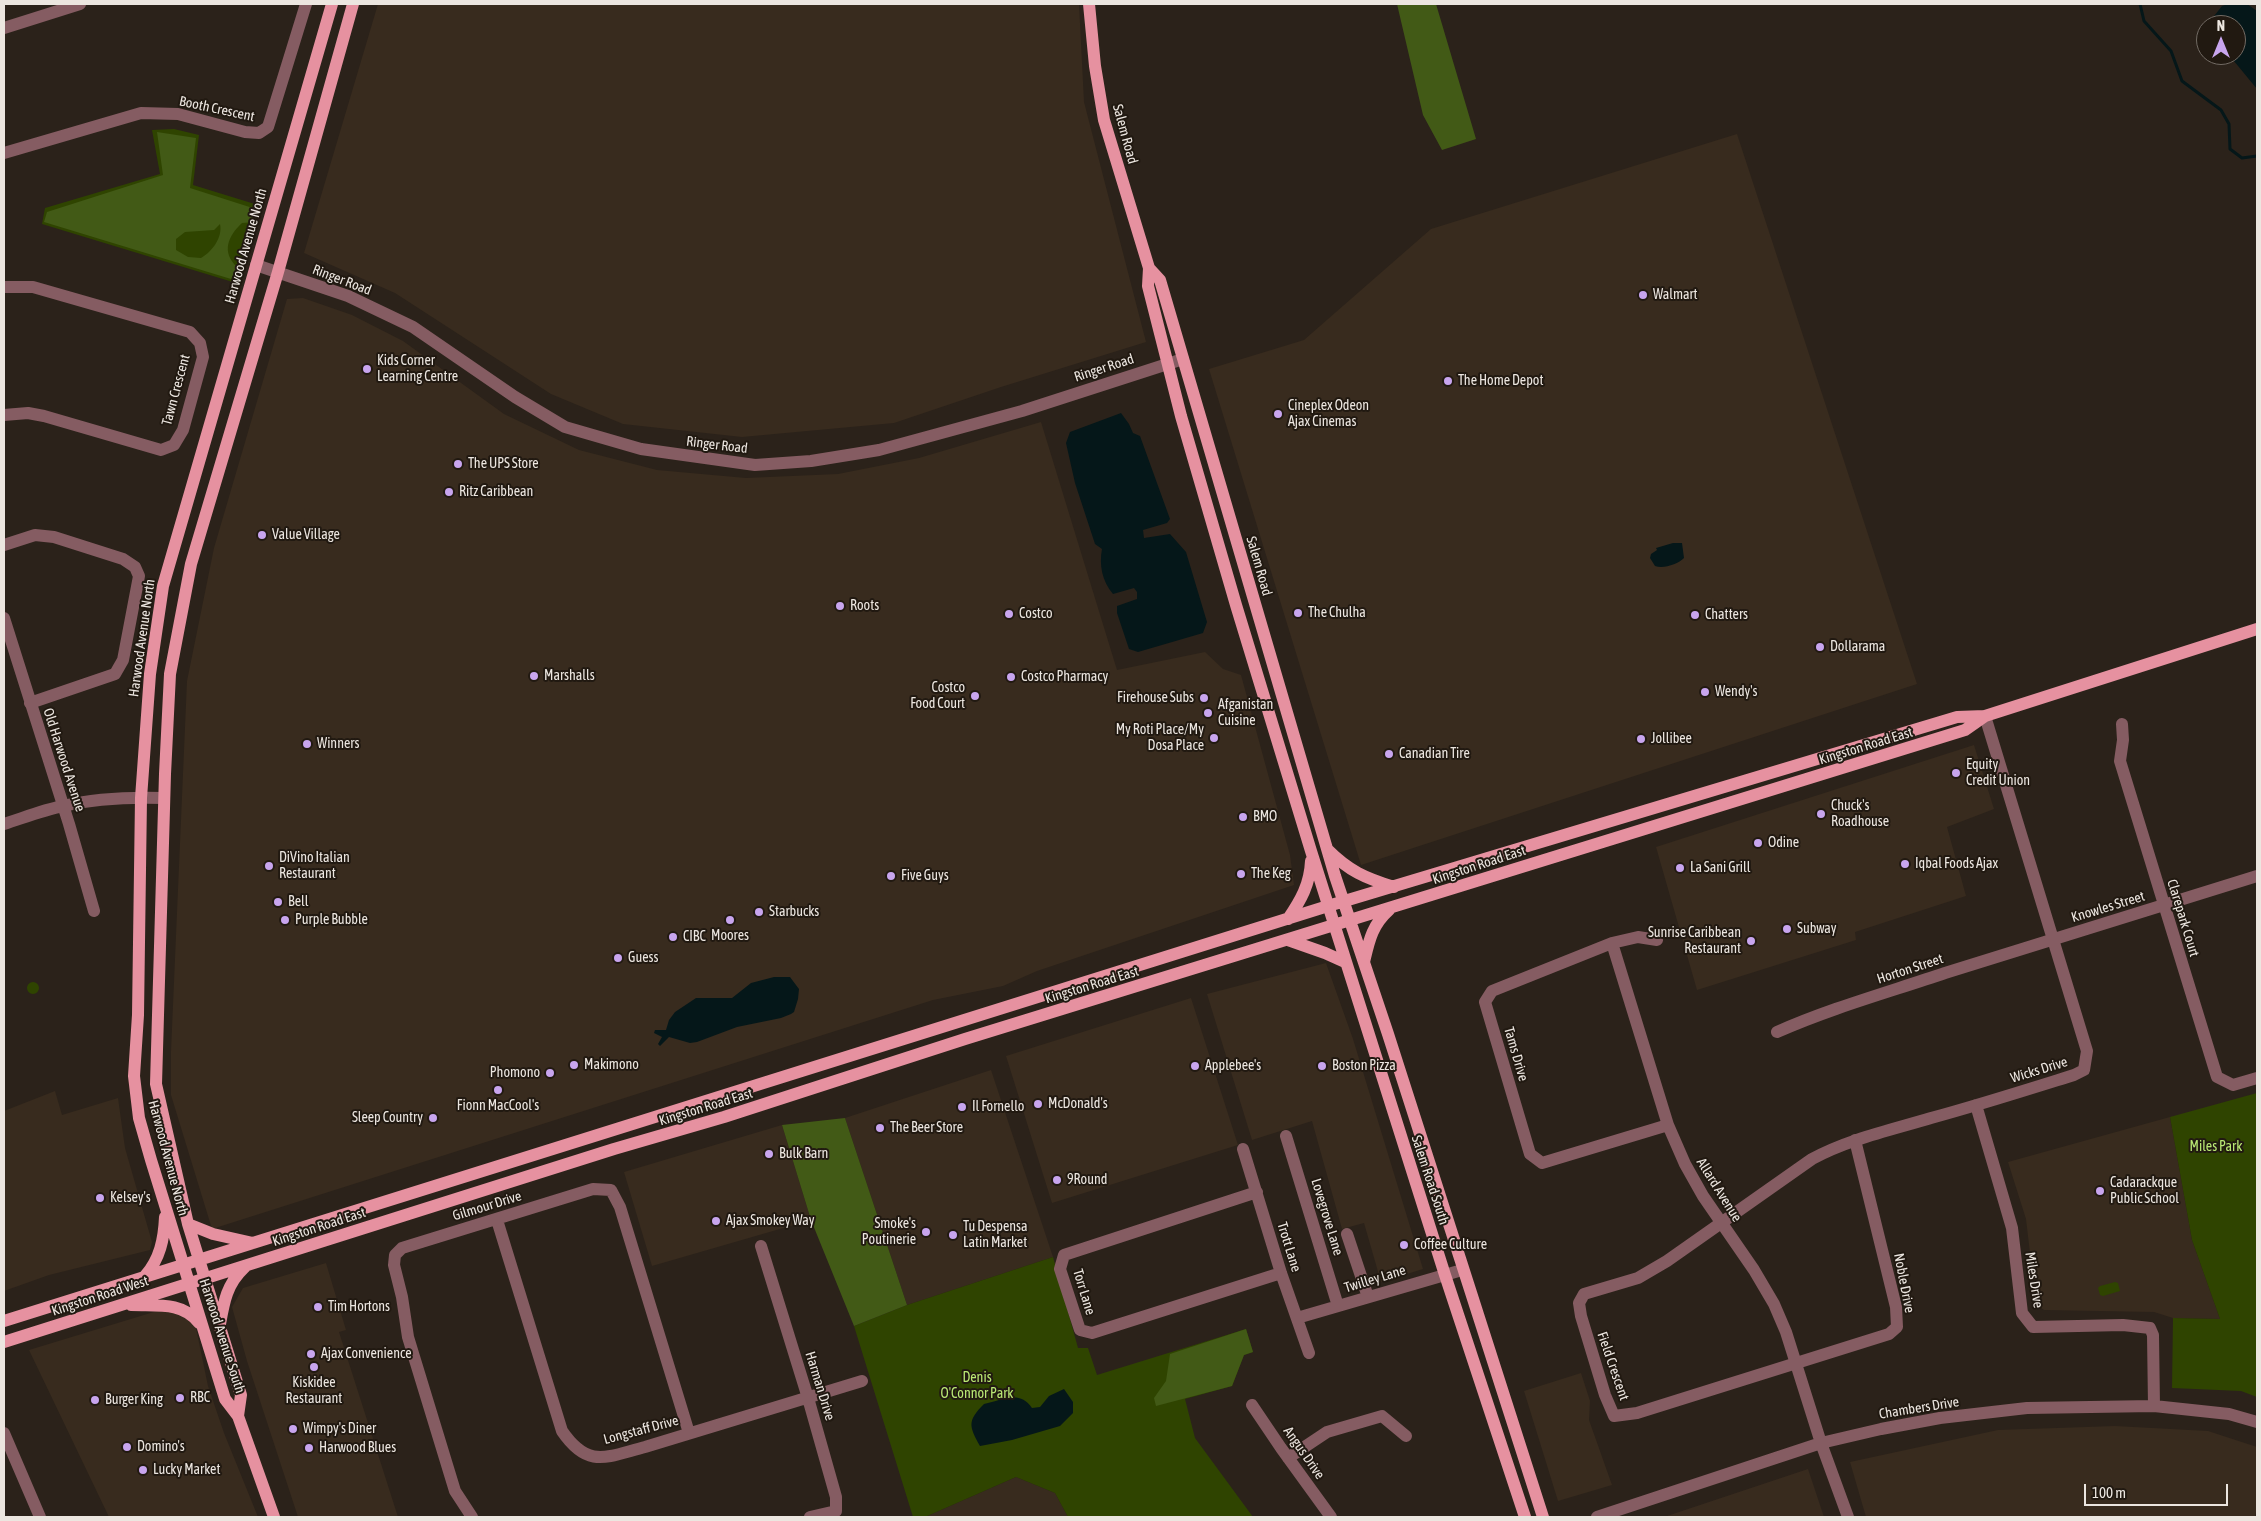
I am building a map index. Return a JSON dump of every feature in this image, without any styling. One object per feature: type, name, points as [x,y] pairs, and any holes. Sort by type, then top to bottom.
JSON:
[{"type":"main road","name":"Harwood Avenue North","points":[[183,1264],[165,1210],[139,1118],[134,1076],[138,1014],[141,798],[150,674],[163,586],[332,4]]},
{"type":"main road","name":"Harwood Avenue North","points":[[199,1260],[188,1224],[156,1084],[164,798],[170,674],[191,564],[278,272],[353,4]]},
{"type":"main road","name":"Salem Road","points":[[1089,4],[1095,66],[1104,120],[1149,268],[1148,286],[1236,605],[1311,851]]},
{"type":"main road","name":"Salem Road","points":[[1149,268],[1160,280],[1335,876]]},
{"type":"main road","name":"Kingston Road East","points":[[199,1260],[1328,906],[1957,717],[1984,716],[2257,629]]},
{"type":"main road","name":"Kingston Road East","points":[[206,1278],[605,1152],[724,1117],[965,1039],[1334,927],[1558,855],[1965,730],[1984,716]]},
{"type":"main road","points":[[1327,848],[1344,866],[1362,877],[1394,887]]},
{"type":"main road","points":[[1288,919],[1301,900],[1310,877],[1311,851]]},
{"type":"main road","name":"Salem Road South","points":[[1311,851],[1445,1275],[1525,1517]]},
{"type":"main road","name":"Salem Road South","points":[[1335,876],[1543,1517]]},
{"type":"main road","points":[[1364,962],[1371,934],[1378,920],[1390,909]]},
{"type":"main road","points":[[1288,940],[1345,962]]},
{"type":"main road","points":[[145,1276],[157,1258],[164,1232],[165,1210]]},
{"type":"main road","points":[[188,1224],[213,1234],[253,1243]]},
{"type":"main road","points":[[199,1260],[206,1278]]},
{"type":"main road","name":"Kingston Road West","points":[[4,1321],[199,1260]]},
{"type":"main road","name":"Harwood Avenue South","points":[[183,1264],[225,1399],[238,1416],[274,1517]]},
{"type":"main road","points":[[220,1326],[226,1293],[235,1276],[246,1266]]},
{"type":"main road","name":"Kingston Road West","points":[[4,1342],[206,1278]]},
{"type":"main road","name":"Harwood Avenue South","points":[[206,1278],[241,1395],[238,1416]]},
{"type":"main road","points":[[123,1304],[177,1307],[194,1316],[201,1326]]},
{"type":"street","points":[[4,28],[80,4]]},
{"type":"street","name":"Booth Crescent","points":[[4,153],[141,114],[178,114],[245,132],[259,133],[268,127],[306,4]]},
{"type":"street","name":"Ringer Road","points":[[256,265],[348,296],[413,327],[515,397],[565,427],[641,450],[755,465],[811,461],[879,450],[1022,411],[1183,359]]},
{"type":"street","name":"Tawn Crescent","points":[[4,287],[33,287],[190,332],[200,343],[203,357],[183,430],[174,444],[161,450],[44,416],[28,413],[4,415]]},
{"type":"street","points":[[4,545],[36,535],[54,537],[123,559],[135,567],[139,576],[123,660],[115,674],[30,703]]},
{"type":"street","name":"Old Harwood Avenue","points":[[4,618],[94,911]]},
{"type":"street","name":"Wicks Drive","points":[[1721,1222],[1812,1159],[1835,1146],[1976,1105],[2074,1075],[2084,1070],[2087,1051],[1984,716]]},
{"type":"street","name":"Clarepark Court","points":[[2122,724],[2123,740],[2120,761],[2217,1078],[2233,1086],[2257,1078]]},
{"type":"street","points":[[4,824],[63,806],[100,799],[164,798]]},
{"type":"street","name":"Knowles Street","points":[[2053,939],[2257,876]]},
{"type":"street","name":"Tams Drive","points":[[1657,940],[1638,937],[1612,943],[1492,991],[1485,1002],[1530,1154],[1542,1163],[1668,1125]]},
{"type":"street","name":"Horton Street","points":[[1777,1032],[1809,1018],[2053,939]]},
{"type":"street","name":"Allard Avenue","points":[[1612,943],[1668,1125],[1685,1164],[1774,1304],[1796,1362],[1821,1443],[1848,1517]]},
{"type":"street","name":"Miles Drive","points":[[1976,1105],[2012,1228],[2022,1313],[2033,1327],[2123,1325],[2150,1328],[2153,1335],[2154,1406]]},
{"type":"street","name":"Lovegrove Lane","points":[[1286,1136],[1338,1306]]},
{"type":"street","name":"Noble Drive","points":[[1796,1362],[1889,1334],[1897,1327],[1896,1307],[1855,1140]]},
{"type":"street","name":"Trott Lane","points":[[1243,1149],[1281,1273],[1310,1352]]},
{"type":"street","name":"Gilmour Drive","points":[[472,1517],[455,1491],[408,1338],[402,1297],[394,1265],[395,1255],[402,1248],[593,1189],[611,1190],[620,1207],[689,1433]]},
{"type":"street","name":"Torr Lane","points":[[1257,1192],[1064,1255],[1060,1270],[1080,1330],[1092,1333],[1281,1273]]},
{"type":"street","name":"Longstaff Drive","points":[[497,1220],[562,1431],[572,1445],[591,1458],[646,1447],[862,1381]]},
{"type":"street","name":"Field Crescent","points":[[1721,1222],[1638,1278],[1584,1294],[1579,1303],[1580,1316],[1602,1386],[1614,1416],[1637,1413],[1796,1362]]},
{"type":"street","points":[[1347,1234],[1368,1297]]},
{"type":"street","name":"Harman Drive","points":[[761,1246],[808,1398],[836,1497],[836,1511],[810,1517]]},
{"type":"street","name":"Twilley Lane","points":[[1297,1318],[1462,1270]]},
{"type":"street","name":"Angus Drive","points":[[1252,1405],[1331,1517]]},
{"type":"street","name":"Chambers Drive","points":[[1597,1517],[1821,1443],[1881,1428],[1940,1418],[2027,1408],[2154,1406],[2229,1414],[2257,1422]]},
{"type":"street","points":[[1288,1458],[1327,1432],[1382,1416],[1406,1436]]},
{"type":"street","points":[[4,1433],[40,1517]]},
{"type":"shaded area","points":[[378,4],[1079,4],[1084,102],[1146,342],[1001,387],[894,423],[742,437],[623,424],[551,394],[395,293],[304,253]]},
{"type":"shaded area","points":[[2228,4],[2247,4],[2257,11],[2257,89],[2237,65],[2246,65],[2246,15],[2215,15],[2222,6]]},
{"type":"shaded area","points":[[1737,134],[1917,684],[1361,865],[1209,369],[1304,340],[1431,229]]},
{"type":"shaded area","points":[[303,298],[352,315],[403,341],[504,414],[579,450],[657,470],[746,478],[838,474],[919,458],[1041,422],[1117,670],[1205,652],[1223,669],[1241,675],[1290,855],[1294,885],[1037,971],[1003,986],[933,1000],[212,1229],[171,1095],[171,1051],[187,681],[214,548],[287,299]]},
{"type":"shaded area","points":[[1121,413],[1133,433],[1140,436],[1170,519],[1167,523],[1143,530],[1144,538],[1170,534],[1186,552],[1207,622],[1203,633],[1138,652],[1129,649],[1117,613],[1117,606],[1137,599],[1137,592],[1134,588],[1113,594],[1106,584],[1101,567],[1102,549],[1095,544],[1075,483],[1066,443],[1070,432]]},
{"type":"shaded area","points":[[1673,543],[1682,543],[1684,558],[1671,565],[1655,566],[1650,558],[1651,554],[1657,550],[1656,548]]},
{"type":"shaded area","points":[[1974,745],[1994,809],[1947,827],[1966,896],[1855,932],[1856,940],[1697,990],[1656,847]]},
{"type":"shaded area","points":[[1326,963],[1353,1039],[1423,1269],[1381,1282],[1364,1223],[1342,1229],[1312,1121],[1252,1140],[1207,994]]},
{"type":"shaded area","points":[[774,977],[790,977],[799,989],[794,1012],[791,1014],[781,1018],[737,1027],[697,1042],[690,1043],[669,1037],[660,1046],[658,1044],[662,1037],[654,1033],[655,1030],[666,1030],[669,1020],[675,1012],[696,998],[732,998],[751,983]]},
{"type":"shaded area","points":[[1191,998],[1238,1145],[1052,1203],[1006,1056]]},
{"type":"shaded area","points":[[991,1070],[1053,1257],[907,1305],[845,1118]]},
{"type":"shaded area","points":[[55,1091],[62,1115],[118,1098],[125,1148],[152,1242],[150,1250],[49,1275],[4,1291],[4,1111]]},
{"type":"shaded area","name":"Cadarackque Public School","points":[[2170,1117],[2192,1240],[2220,1319],[2173,1318],[2154,1312],[2044,1310],[2036,1304],[2026,1219],[2008,1162]]},
{"type":"shaded area","points":[[782,1125],[811,1220],[652,1266],[624,1172]]},
{"type":"shaded area","points":[[326,1263],[346,1330],[339,1332],[398,1517],[298,1517],[247,1361],[232,1307],[243,1288]]},
{"type":"shaded area","points":[[157,1311],[182,1313],[196,1328],[208,1386],[224,1433],[258,1517],[109,1517],[29,1350]]},
{"type":"shaded area","points":[[1581,1373],[1590,1401],[1589,1420],[1612,1485],[1558,1501],[1524,1391]]},
{"type":"shaded area","points":[[1064,1389],[1073,1402],[1073,1413],[1060,1426],[1012,1440],[980,1446],[972,1428],[972,1419],[984,1404],[1017,1398],[1027,1402],[1032,1408],[1040,1407],[1049,1396]]},
{"type":"shaded area","points":[[2115,1426],[2208,1431],[2257,1447],[2257,1507],[2255,1517],[1866,1517],[1850,1462],[1998,1430]]},
{"type":"shaded area","points":[[1808,1469],[1824,1517],[1664,1517]]},
{"type":"shaded area","points":[[1016,1477],[1055,1493],[1068,1517],[925,1517]]},
{"type":"green space","points":[[1397,4],[1436,4],[1476,139],[1442,150],[1423,115]]},
{"type":"green space","points":[[174,129],[199,135],[193,185],[258,205],[236,283],[42,224],[45,208],[160,174],[152,130]]},
{"type":"green space","points":[[157,132],[196,138],[190,188],[259,210],[255,222],[242,223],[230,239],[228,244],[229,256],[237,267],[231,279],[44,222],[47,212],[163,175]],"holes":[[[220,224],[216,244],[201,258],[188,257],[176,250],[176,239],[185,232],[214,230]]]},
{"type":"green space","points":[[31,982],[35,982],[39,988],[35,994],[31,994],[27,990],[27,986]]},
{"type":"green space","name":"Miles Park","points":[[2257,1093],[2257,1397],[2241,1391],[2172,1388],[2173,1318],[2220,1319],[2192,1240],[2170,1117]]},
{"type":"green space","points":[[845,1118],[907,1305],[854,1326],[811,1220],[782,1125]]},
{"type":"green space","name":"Denis O'Connor Park","points":[[1053,1257],[1078,1348],[1088,1348],[1097,1375],[1246,1329],[1253,1352],[1244,1355],[1232,1386],[1185,1399],[1195,1438],[1253,1517],[1068,1517],[1055,1493],[1016,1477],[925,1517],[913,1517],[854,1326],[907,1305]]},
{"type":"green space","points":[[2118,1283],[2120,1291],[2103,1296],[2100,1295],[2098,1288],[2100,1286]]},
{"type":"green space","points":[[1246,1329],[1253,1352],[1244,1355],[1232,1386],[1156,1406],[1154,1398],[1166,1381],[1170,1354]]},
{"type":"waterway","points":[[2140,4],[2144,21],[2171,51],[2182,81],[2221,110],[2229,124],[2230,149],[2242,158],[2257,156]]},
{"type":"place","name":"Walmart","points":[[1643,295]]},
{"type":"place","name":"Kids Corner Learning Centre","points":[[367,369]]},
{"type":"place","name":"The Home Depot","points":[[1448,381]]},
{"type":"place","name":"Cineplex Odeon Ajax Cinemas","points":[[1278,414]]},
{"type":"place","name":"The UPS Store","points":[[458,464]]},
{"type":"place","name":"Ritz Caribbean","points":[[449,492]]},
{"type":"place","name":"Value Village","points":[[262,535]]},
{"type":"place","name":"Roots","points":[[840,606]]},
{"type":"place","name":"The Chulha","points":[[1298,613]]},
{"type":"place","name":"Costco","points":[[1009,614]]},
{"type":"place","name":"Chatters","points":[[1695,615]]},
{"type":"place","name":"Dollarama","points":[[1820,647]]},
{"type":"place","name":"Marshalls","points":[[534,676]]},
{"type":"place","name":"Costco Pharmacy","points":[[1011,677]]},
{"type":"place","name":"Wendy's","points":[[1705,692]]},
{"type":"place","name":"Costco Food Court","points":[[975,696]]},
{"type":"place","name":"Firehouse Subs","points":[[1204,698]]},
{"type":"place","name":"Afganistan Cuisine","points":[[1208,713]]},
{"type":"place","name":"My Roti Place/My Dosa Place","points":[[1214,738]]},
{"type":"place","name":"Jollibee","points":[[1641,739]]},
{"type":"place","name":"Winners","points":[[307,744]]},
{"type":"place","name":"Canadian Tire","points":[[1389,754]]},
{"type":"place","name":"Equity Credit Union","points":[[1956,773]]},
{"type":"place","name":"Chuck's Roadhouse","points":[[1821,814]]},
{"type":"place","name":"BMO","points":[[1243,817]]},
{"type":"place","name":"Odine","points":[[1758,843]]},
{"type":"place","name":"Iqbal Foods Ajax","points":[[1905,864]]},
{"type":"place","name":"DiVino Italian Restaurant","points":[[269,866]]},
{"type":"place","name":"La Sani Grill","points":[[1680,868]]},
{"type":"place","name":"The Keg","points":[[1241,874]]},
{"type":"place","name":"Five Guys","points":[[891,876]]},
{"type":"place","name":"Bell","points":[[278,902]]},
{"type":"place","name":"Starbucks","points":[[759,912]]},
{"type":"place","name":"Purple Bubble","points":[[285,920]]},
{"type":"place","name":"Moores","points":[[730,920]]},
{"type":"place","name":"Subway","points":[[1787,929]]},
{"type":"place","name":"CIBC","points":[[673,937]]},
{"type":"place","name":"Sunrise Caribbean Restaurant","points":[[1751,941]]},
{"type":"place","name":"Guess","points":[[618,958]]},
{"type":"place","name":"Makimono","points":[[574,1065]]},
{"type":"place","name":"Applebee's","points":[[1195,1066]]},
{"type":"place","name":"Boston Pizza","points":[[1322,1066]]},
{"type":"place","name":"Phomono","points":[[550,1073]]},
{"type":"place","name":"Fionn MacCool's","points":[[498,1090]]},
{"type":"place","name":"McDonald's","points":[[1038,1104]]},
{"type":"place","name":"Il Fornello","points":[[962,1107]]},
{"type":"place","name":"Sleep Country","points":[[433,1118]]},
{"type":"place","name":"The Beer Store","points":[[880,1128]]},
{"type":"place","name":"Bulk Barn","points":[[769,1154]]},
{"type":"place","name":"9Round","points":[[1057,1180]]},
{"type":"place","name":"Cadarackque Public School","points":[[2100,1191]]},
{"type":"place","name":"Kelsey's","points":[[100,1198]]},
{"type":"place","name":"Ajax Smokey Way","points":[[716,1221]]},
{"type":"place","name":"Smoke's Poutinerie","points":[[926,1232]]},
{"type":"place","name":"Tu Despensa Latin Market","points":[[953,1235]]},
{"type":"place","name":"Coffee Culture","points":[[1404,1245]]},
{"type":"place","name":"Tim Hortons","points":[[318,1307]]},
{"type":"place","name":"Ajax Convenience","points":[[311,1354]]},
{"type":"place","name":"Kiskidee Restaurant","points":[[314,1367]]},
{"type":"place","name":"RBC","points":[[180,1398]]},
{"type":"place","name":"Burger King","points":[[95,1400]]},
{"type":"place","name":"Wimpy's Diner","points":[[293,1429]]},
{"type":"place","name":"Domino's","points":[[127,1447]]},
{"type":"place","name":"Harwood Blues","points":[[309,1448]]},
{"type":"place","name":"Lucky Market","points":[[143,1470]]}]
